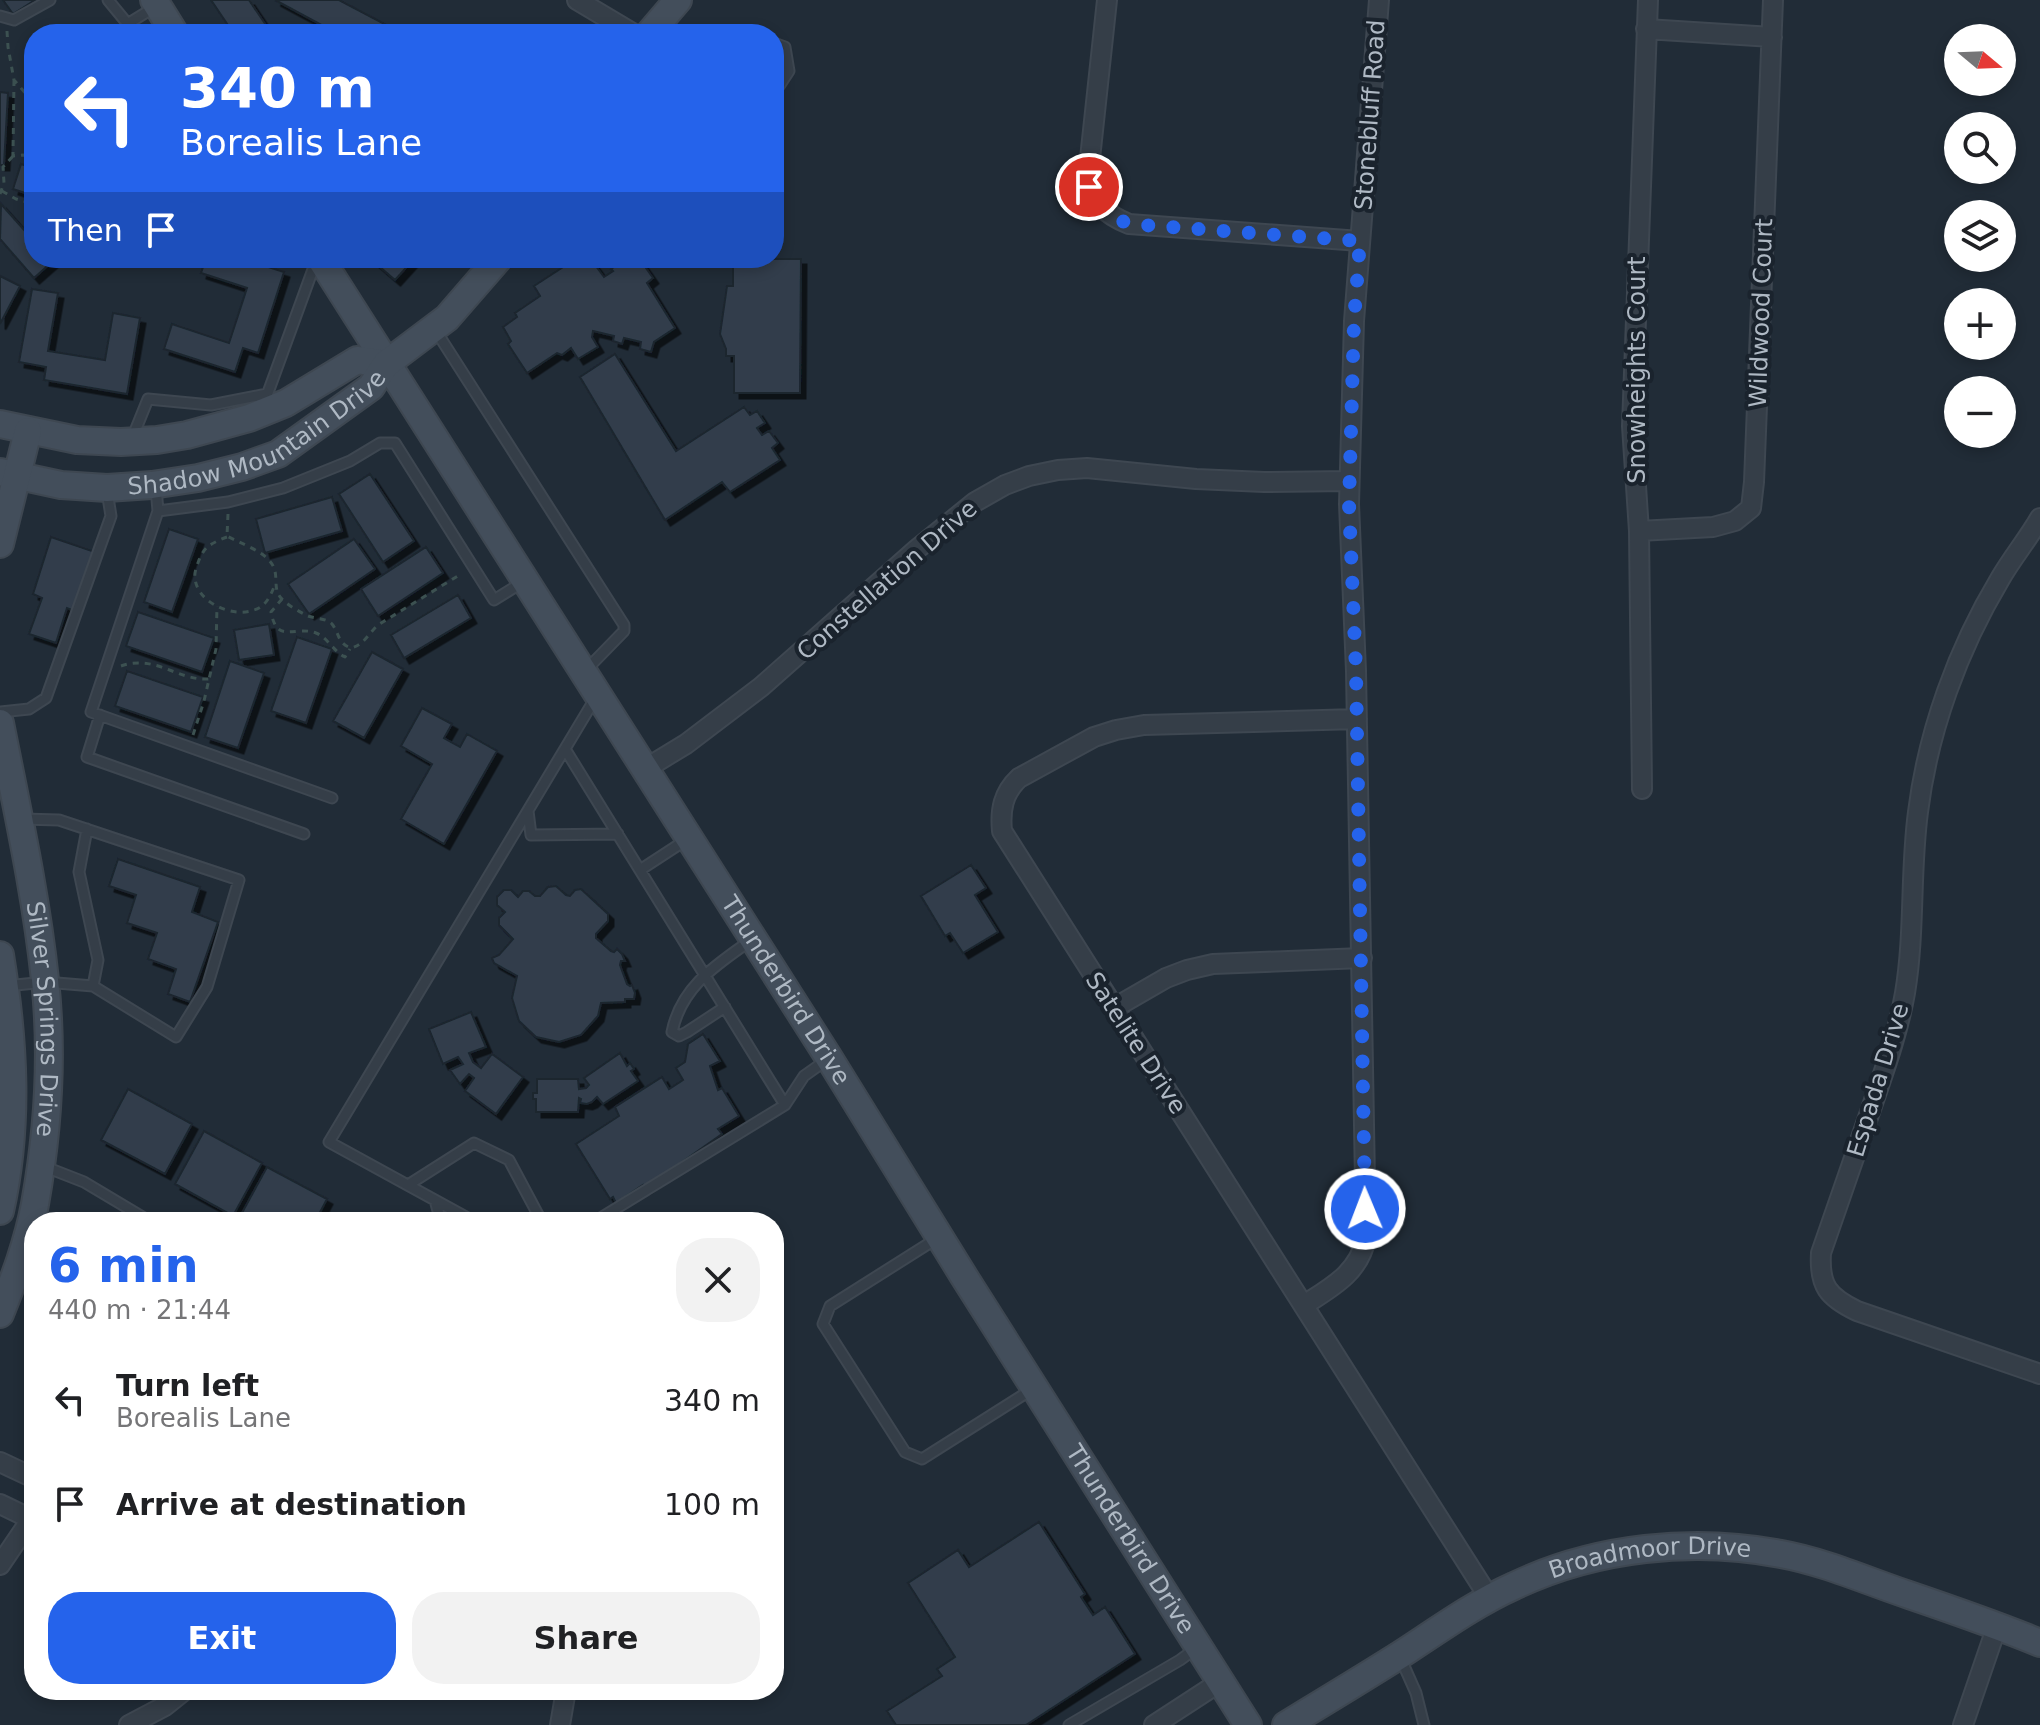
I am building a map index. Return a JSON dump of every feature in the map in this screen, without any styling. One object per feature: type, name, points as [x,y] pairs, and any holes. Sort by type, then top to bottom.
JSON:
[{"type":"street","points":[[577,0],[617,24]]},
{"type":"street","points":[[658,24],[678,0]]},
{"type":"street","points":[[1107,0],[1088,177],[1093,196],[1102,209],[1129,224],[1360,241]]},
{"type":"street","name":"Stonebluff Road","points":[[1304,1305],[1349,1274],[1359,1260],[1366,1238],[1357,719],[1349,481],[1354,321],[1379,0]]},
{"type":"street","name":"Snowheights Court","points":[[1642,789],[1639,531],[1632,426],[1648,0]]},
{"type":"street","name":"Wildwood Court","points":[[1639,531],[1713,527],[1735,521],[1751,508],[1773,0]]},
{"type":"street","points":[[156,3],[169,24]]},
{"type":"street","points":[[1646,29],[1772,37]]},
{"type":"street","name":"Thunderbird Drive","points":[[324,268],[829,1058],[1248,1725]]},
{"type":"street","points":[[386,364],[447,318],[490,268]]},
{"type":"street","name":"Shadow Mountain Drive","points":[[0,424],[77,440],[157,440],[187,435],[264,404],[286,403],[357,360],[386,364],[371,387],[278,454],[198,478],[157,498],[107,488],[61,485],[8,474]]},
{"type":"street","points":[[0,544],[8,474],[28,431]]},
{"type":"street","name":"Constellation Drive","points":[[645,769],[686,744],[761,687],[917,549],[975,502],[1005,485],[1029,476],[1087,468],[1223,480],[1349,481]]},
{"type":"street","name":"Espada Drive","points":[[2040,518],[1999,580],[1972,631],[1940,712],[1918,809],[1911,946],[1905,994],[1894,1042],[1821,1253],[1820,1268],[1828,1291],[1838,1302],[2040,1374]]},
{"type":"street","name":"Satelite Drive","points":[[1357,719],[1144,725],[1116,730],[1094,737],[1019,778],[1003,800],[1000,815],[1004,837],[1490,1599]]},
{"type":"street","name":"Silver Springs Drive","points":[[0,723],[38,927],[45,982],[47,1097],[33,1212]]},
{"type":"street","name":"Silver Springs Drive","points":[[0,955],[13,1076],[10,1148],[0,1211]]},
{"type":"street","points":[[1114,1008],[1166,978],[1213,964],[1362,958]]},
{"type":"street","points":[[10,1148],[41,1160]]},
{"type":"street","name":"Silver Springs Drive","points":[[0,1314],[24,1250]]},
{"type":"street","points":[[0,1462],[24,1473]]},
{"type":"street","points":[[0,1504],[24,1513]]},
{"type":"street","points":[[0,1565],[24,1530]]},
{"type":"street","name":"Broadmoor Drive","points":[[1286,1725],[1513,1586],[1596,1557],[1647,1549],[1737,1548],[1782,1554],[1819,1564],[2040,1643]]},
{"type":"street","points":[[1963,1725],[1997,1626]]},
{"type":"street","points":[[1154,1725],[1220,1682]]},
{"type":"street","points":[[129,1725],[172,1700]]},
{"type":"street","points":[[560,1725],[564,1700]]},
{"type":"lane","points":[[3,17],[14,20],[50,0]]},
{"type":"lane","points":[[108,0],[129,23],[156,3]]},
{"type":"lane","points":[[784,47],[789,71],[784,79]]},
{"type":"lane","points":[[130,442],[148,399],[211,405],[264,404],[314,268]]},
{"type":"lane","points":[[434,328],[624,625],[624,631],[591,684],[565,749],[329,1142],[457,1212]]},
{"type":"lane","points":[[332,798],[91,712],[157,498],[228,502],[283,488],[350,461],[380,443],[395,443],[494,600],[526,581]]},
{"type":"lane","points":[[0,712],[29,709],[46,698],[111,516],[107,488]]},
{"type":"lane","points":[[100,715],[87,757],[304,834]]},
{"type":"lane","points":[[565,749],[785,1105]]},
{"type":"lane","points":[[528,811],[531,835],[618,834]]},
{"type":"lane","points":[[5,986],[45,982],[93,986],[176,1037],[207,987],[239,880],[59,820],[19,819]]},
{"type":"lane","points":[[87,829],[79,872],[98,960],[93,986]]},
{"type":"lane","points":[[640,870],[689,838]]},
{"type":"lane","points":[[725,1007],[679,1036],[672,1032],[674,1020],[704,974],[753,939]]},
{"type":"lane","points":[[610,1212],[785,1105],[804,1076],[829,1058]]},
{"type":"lane","points":[[408,1185],[474,1143],[509,1160],[537,1212]]},
{"type":"lane","points":[[41,1160],[134,1212]]},
{"type":"lane","points":[[435,1200],[438,1212]]},
{"type":"lane","points":[[939,1237],[830,1306],[823,1324],[905,1452],[922,1459],[1034,1388]]},
{"type":"lane","points":[[1069,1725],[1198,1647]]},
{"type":"lane","points":[[1399,1655],[1416,1693],[1424,1725]]},
{"type":"path","points":[[3,17],[14,80],[13,156],[3,167],[1,192],[24,201]]},
{"type":"path","points":[[0,37],[7,37]]},
{"type":"path","points":[[14,80],[24,92]]},
{"type":"path","points":[[13,156],[24,155]]},
{"type":"path","points":[[227,536],[228,502]]},
{"type":"path","points":[[227,536],[251,547],[272,563],[282,599],[311,617],[328,621],[333,625],[339,641],[350,648]]},
{"type":"path","points":[[227,536],[203,552],[195,574],[195,582],[205,598],[217,606],[240,613],[262,606],[276,584]]},
{"type":"path","points":[[262,606],[271,612],[277,629],[287,633],[306,631],[320,634],[340,656],[345,657],[350,648],[362,643],[378,625],[473,567]]},
{"type":"path","points":[[271,612],[282,599]]},
{"type":"path","points":[[189,747],[216,649],[217,606]]},
{"type":"path","points":[[106,669],[135,661],[209,679]]},
{"type":"building","points":[[3,0],[35,0],[13,14]]},
{"type":"building","points":[[211,0],[249,0],[265,24],[227,24]]},
{"type":"building","points":[[275,0],[339,0],[385,24],[319,24]]},
{"type":"building","points":[[0,92],[8,93],[4,165],[0,165]]},
{"type":"building","points":[[21,164],[24,165],[24,193],[13,189]]},
{"type":"building","points":[[1,204],[24,230],[24,267],[0,239]]},
{"type":"building","points":[[784,259],[801,259],[800,393],[734,393],[734,356],[726,356],[720,334],[727,286],[733,286],[733,268],[784,268]]},
{"type":"building","points":[[25,268],[45,268],[34,278]]},
{"type":"building","points":[[203,268],[271,268],[284,272],[258,353],[243,348],[235,372],[164,349],[172,324],[229,343],[247,288],[201,273]]},
{"type":"building","points":[[381,268],[406,268],[395,280]]},
{"type":"building","points":[[562,268],[597,268],[604,277],[613,268],[646,268],[653,278],[647,283],[675,328],[654,342],[651,352],[640,349],[641,342],[624,338],[622,344],[613,341],[614,336],[593,331],[592,337],[598,347],[578,359],[571,348],[562,355],[557,353],[527,373],[508,344],[511,341],[503,327],[517,317],[515,313],[540,296],[534,286]]},
{"type":"building","points":[[0,276],[20,286],[0,324]]},
{"type":"building","points":[[32,289],[58,293],[48,351],[105,360],[113,313],[140,318],[127,394],[44,380],[46,367],[19,362]]},
{"type":"building","points":[[615,354],[676,451],[744,407],[750,415],[757,411],[765,423],[757,428],[762,435],[769,431],[778,443],[772,448],[780,460],[730,492],[722,482],[665,520],[580,377]]},
{"type":"building","points":[[370,474],[414,541],[383,562],[339,494]]},
{"type":"building","points":[[332,497],[342,531],[265,553],[256,519]]},
{"type":"building","points":[[169,529],[198,539],[172,612],[144,602]]},
{"type":"building","points":[[51,537],[95,552],[74,611],[67,608],[56,643],[29,634],[42,598],[33,594]]},
{"type":"building","points":[[354,539],[375,569],[309,614],[288,584]]},
{"type":"building","points":[[426,547],[443,573],[378,616],[361,589]]},
{"type":"building","points":[[458,595],[471,618],[404,658],[391,635]]},
{"type":"building","points":[[138,612],[214,638],[202,672],[126,646]]},
{"type":"building","points":[[269,624],[274,655],[239,660],[234,630]]},
{"type":"building","points":[[297,637],[332,649],[306,723],[271,711]]},
{"type":"building","points":[[372,652],[403,669],[364,738],[333,721]]},
{"type":"building","points":[[230,661],[264,673],[238,748],[205,737]]},
{"type":"building","points":[[127,671],[203,697],[191,732],[115,706]]},
{"type":"building","points":[[422,708],[452,724],[444,738],[460,747],[467,734],[497,751],[444,844],[401,819],[432,764],[401,746]]},
{"type":"building","points":[[118,859],[200,887],[192,912],[218,922],[190,1002],[168,994],[176,969],[148,959],[157,933],[127,923],[136,895],[109,886]]},
{"type":"building","points":[[971,865],[986,888],[975,895],[998,932],[963,953],[950,933],[945,936],[921,896]]},
{"type":"building","points":[[556,886],[570,896],[581,889],[608,914],[608,921],[596,938],[611,951],[617,949],[622,954],[625,961],[621,961],[620,965],[627,984],[632,985],[635,993],[634,999],[625,999],[625,1002],[601,1003],[598,1016],[581,1035],[559,1042],[536,1037],[519,1021],[512,998],[517,976],[494,963],[492,958],[499,955],[513,939],[499,925],[499,918],[505,912],[497,905],[497,897],[504,890],[511,890],[518,897],[523,891],[540,896],[548,887]]},
{"type":"building","points":[[471,1012],[486,1047],[469,1053],[473,1062],[481,1068],[492,1054],[523,1077],[496,1114],[465,1091],[474,1078],[469,1074],[460,1084],[450,1070],[463,1064],[458,1057],[443,1064],[429,1029]]},
{"type":"building","points":[[703,1034],[720,1061],[710,1066],[718,1090],[722,1088],[739,1116],[718,1129],[722,1134],[645,1188],[643,1185],[616,1203],[613,1197],[610,1199],[576,1144],[619,1116],[615,1107],[662,1077],[669,1089],[683,1080],[676,1068],[685,1062],[688,1044]]},
{"type":"building","points":[[620,1053],[627,1066],[630,1063],[634,1069],[631,1071],[638,1081],[603,1104],[597,1097],[587,1104],[580,1103],[579,1098],[578,1112],[536,1112],[533,1093],[537,1093],[537,1079],[578,1079],[579,1089],[586,1088],[589,1085],[584,1078]]},
{"type":"building","points":[[128,1089],[192,1124],[165,1174],[101,1140]]},
{"type":"building","points":[[204,1131],[262,1163],[235,1212],[226,1212],[175,1184]]},
{"type":"building","points":[[267,1167],[327,1199],[320,1212],[242,1212]]},
{"type":"building","points":[[1039,1522],[1085,1594],[1081,1597],[1093,1615],[1105,1607],[1135,1654],[1026,1725],[896,1725],[887,1711],[942,1676],[937,1669],[955,1657],[908,1583],[958,1550],[969,1567]]},
{"type":"route","points":[[1089,187],[1102,209],[1129,224],[1360,241],[1354,321],[1349,504],[1356,671],[1365,1209]]}]
